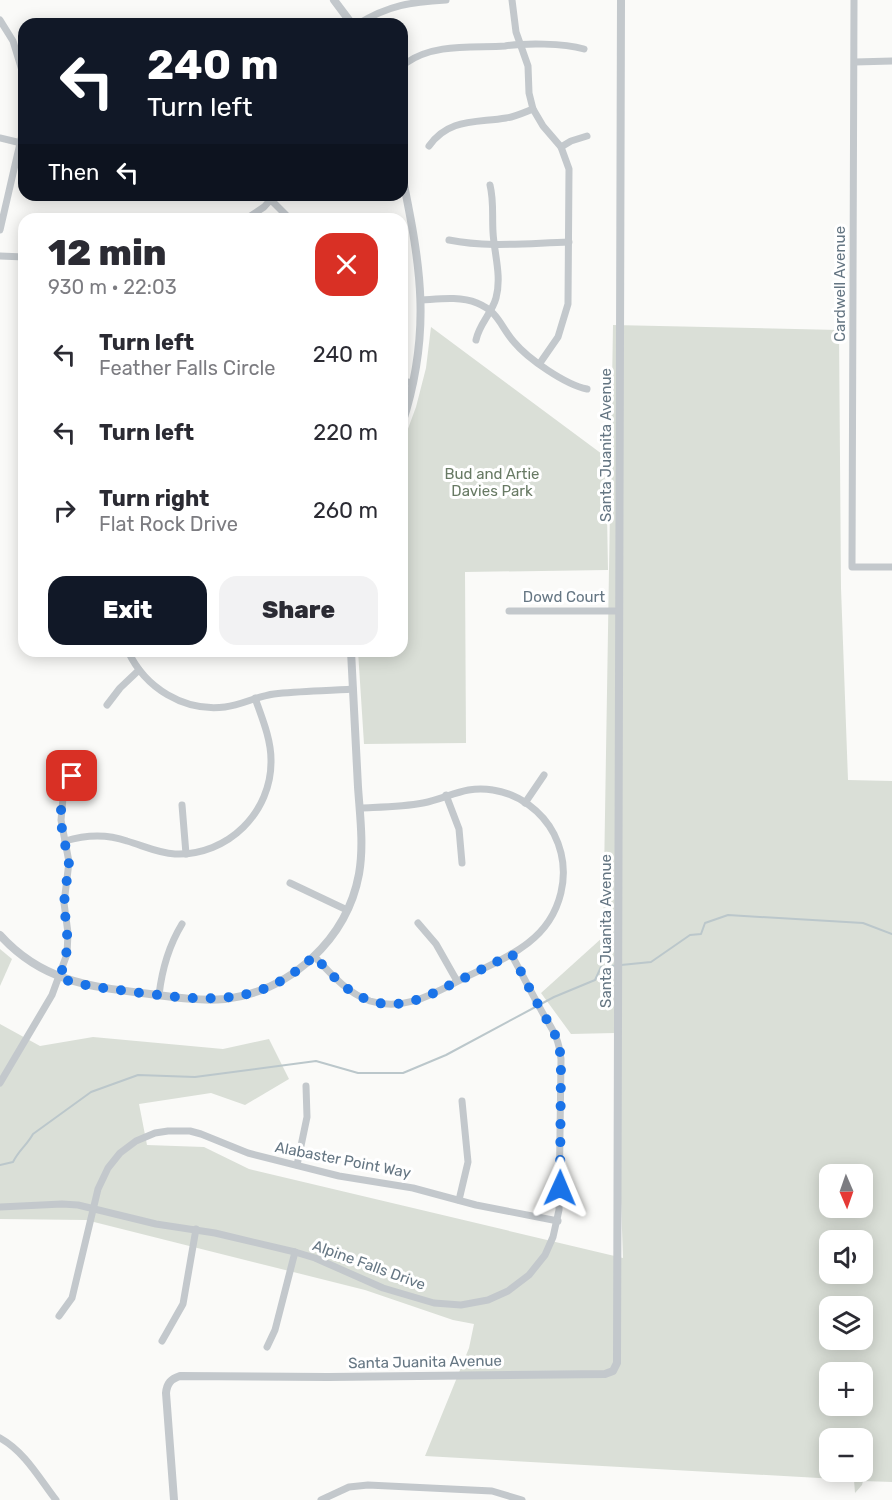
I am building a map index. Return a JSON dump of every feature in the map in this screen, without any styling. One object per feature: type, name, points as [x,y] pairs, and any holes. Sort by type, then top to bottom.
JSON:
[{"type":"street","points":[[334,0],[348,18]]},
{"type":"street","points":[[369,18],[402,4],[446,0]]},
{"type":"street","points":[[512,0],[514,21],[528,66],[529,93],[533,109],[543,126],[561,147],[569,170],[567,314],[558,337],[540,363]]},
{"type":"street","name":"Santa Juanita Avenue","points":[[174,1500],[167,1387],[172,1380],[180,1376],[606,1374],[613,1371],[617,1363],[620,973],[621,0]]},
{"type":"street","name":"Cardwell Avenue","points":[[854,0],[852,567],[892,567]]},
{"type":"street","points":[[0,20],[13,41],[18,57]]},
{"type":"street","points":[[408,62],[435,50],[520,45],[566,45],[584,49]]},
{"type":"street","points":[[855,62],[892,62]]},
{"type":"street","points":[[429,146],[441,133],[456,124],[506,118],[533,109]]},
{"type":"street","points":[[561,147],[587,136]]},
{"type":"street","points":[[0,138],[18,142]]},
{"type":"street","points":[[0,230],[18,155]]},
{"type":"street","points":[[476,340],[478,330],[496,298],[498,288],[498,256],[495,244],[493,195],[490,185]]},
{"type":"street","points":[[253,213],[266,201]]},
{"type":"street","points":[[274,201],[285,213]]},
{"type":"street","points":[[407,201],[416,246],[422,300],[421,334],[414,384],[408,404]]},
{"type":"street","points":[[449,240],[476,245],[569,242]]},
{"type":"street","points":[[0,256],[18,257]]},
{"type":"street","points":[[422,300],[467,300],[490,310],[502,322],[514,342],[540,363],[564,381],[587,388]]},
{"type":"street","points":[[408,382],[414,384]]},
{"type":"street","name":"Dowd Court","points":[[508,611],[620,611]]},
{"type":"street","points":[[131,657],[139,670],[160,691],[186,704],[200,707],[224,707],[275,694],[353,689]]},
{"type":"street","points":[[0,935],[31,963],[59,978],[91,987],[210,1000],[242,996],[282,980],[314,956],[332,936],[347,910],[356,885],[361,858],[351,657]]},
{"type":"street","points":[[107,705],[120,688],[139,670]]},
{"type":"street","points":[[65,841],[88,836],[109,837],[158,852],[186,854],[213,848],[230,839],[245,826],[262,802],[270,775],[271,751],[255,698]]},
{"type":"street","points":[[525,803],[544,775]]},
{"type":"street","points":[[0,1083],[49,1001],[64,965],[68,944],[64,903],[69,862],[61,809],[66,788],[72,776]]},
{"type":"street","points":[[314,956],[350,991],[380,1003],[412,1002],[512,954],[537,936],[551,918],[559,902],[563,879],[562,856],[556,839],[544,819],[525,803],[505,793],[482,789],[458,791],[416,805],[360,808]]},
{"type":"street","points":[[446,795],[459,829],[462,863]]},
{"type":"street","points":[[183,805],[186,854]]},
{"type":"street","points":[[290,883],[347,910]]},
{"type":"street","points":[[418,923],[436,944],[457,981]]},
{"type":"street","points":[[159,995],[165,961],[171,943],[182,924]]},
{"type":"street","name":"Alpine Falls Drive","points":[[0,1207],[63,1204],[156,1224],[196,1229],[295,1252],[408,1296],[445,1305],[476,1303],[500,1295],[524,1280],[545,1255],[558,1221],[561,1059],[553,1027],[541,1011],[512,954]]},
{"type":"street","points":[[297,1165],[307,1117],[306,1086]]},
{"type":"street","points":[[459,1200],[468,1162],[462,1101]]},
{"type":"street","name":"Alabaster Point Way","points":[[59,1316],[72,1298],[102,1180],[114,1159],[136,1141],[155,1133],[190,1131],[248,1153],[339,1176],[413,1188],[490,1208],[558,1221]]},
{"type":"street","points":[[162,1341],[183,1304],[196,1229]]},
{"type":"street","points":[[267,1347],[276,1330],[295,1252]]},
{"type":"street","points":[[0,1438],[26,1459],[56,1500]]},
{"type":"street","points":[[321,1500],[349,1487],[368,1485],[492,1491],[522,1500]]},
{"type":"green space","points":[[613,325],[839,330],[841,588],[848,780],[892,781],[892,1482],[873,1481],[873,1428],[819,1428],[819,1478],[425,1456],[469,1348],[474,1324],[453,1320],[365,1290],[86,1220],[0,1219],[0,1024],[40,1046],[93,1037],[223,1049],[269,1039],[289,1079],[245,1105],[211,1093],[139,1104],[147,1145],[204,1147],[249,1169],[623,1258],[615,1033],[571,1034],[541,993],[603,937]]},
{"type":"green space","name":"Bud and Artie Davies Park","points":[[431,327],[606,457],[608,570],[465,572],[466,743],[364,744],[358,657],[408,657],[408,429],[426,368]]},
{"type":"green space","points":[[0,949],[12,959],[0,986]]},
{"type":"green space","points":[[854,1482],[863,1482],[862,1485],[855,1493]]},
{"type":"waterway","points":[[0,1165],[13,1162],[33,1134],[91,1092],[138,1075],[195,1077],[316,1061],[358,1073],[403,1073],[446,1055],[554,997],[595,980],[601,967],[651,962],[690,935],[701,934],[705,923],[728,915],[863,923],[892,934]]},
{"type":"route","points":[[72,776],[66,788],[61,809],[62,831],[69,862],[64,903],[68,944],[59,978],[91,987],[210,1000],[226,999],[273,985],[296,972],[314,956],[342,985],[359,997],[380,1003],[401,1004],[422,999],[512,954],[541,1011],[553,1027],[560,1047],[560,1188]]}]
